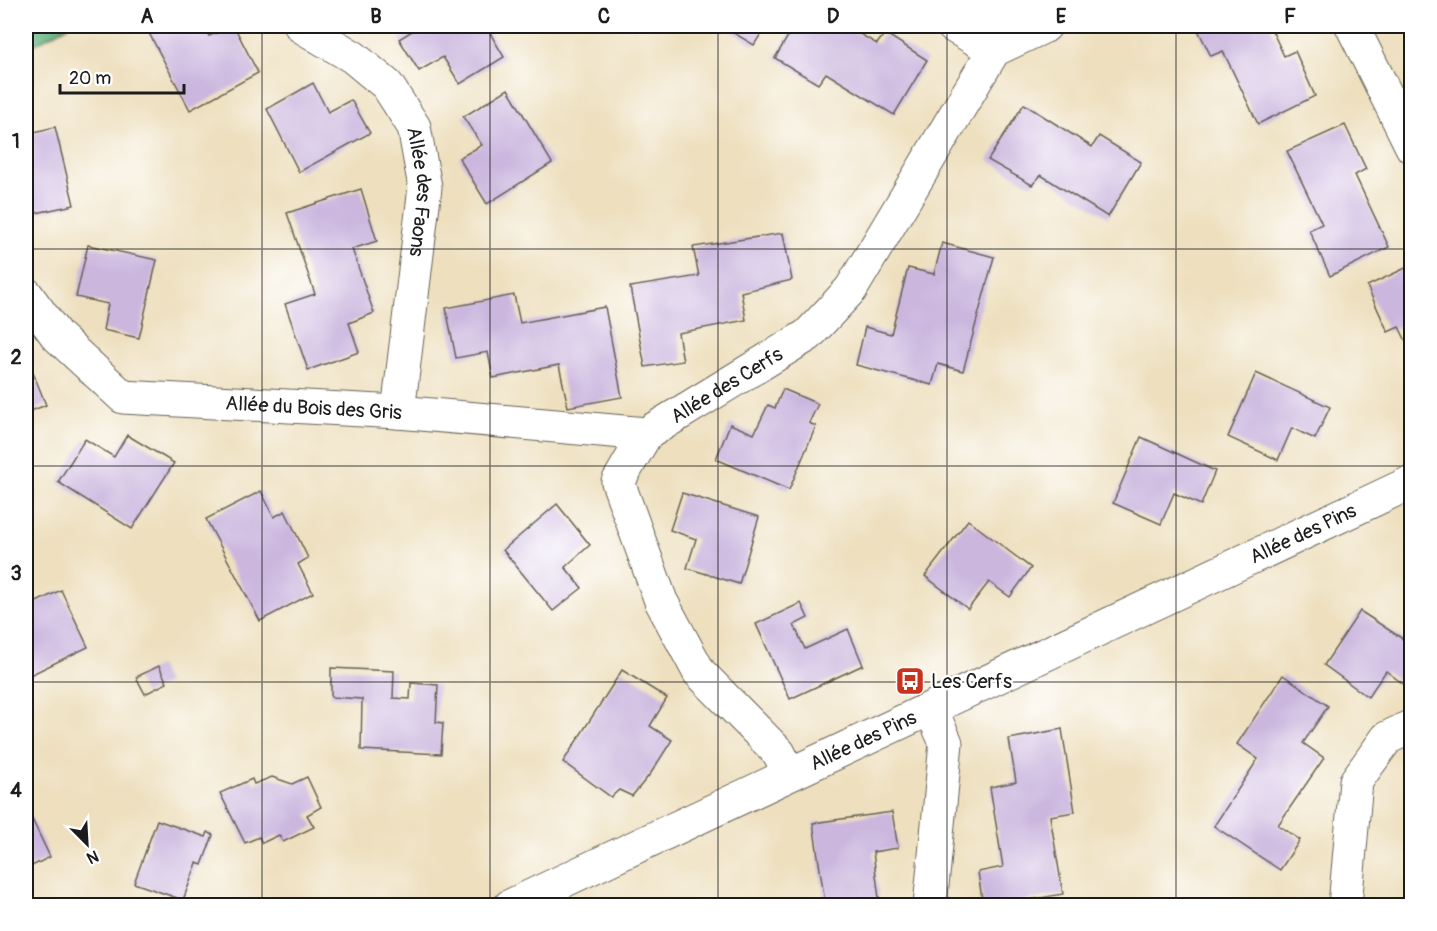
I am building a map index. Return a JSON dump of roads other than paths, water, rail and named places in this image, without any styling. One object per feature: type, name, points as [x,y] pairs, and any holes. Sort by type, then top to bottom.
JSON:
[{"type":"street","name":"Allée des Faons","points":[[301,26],[353,57],[387,85],[414,127],[424,187],[398,412]]},
{"type":"street","points":[[954,26],[994,51],[1045,26]]},
{"type":"street","points":[[1352,26],[1412,147]]},
{"type":"street","name":"Allée des Cerfs","points":[[789,774],[779,753],[699,672],[661,601],[618,482],[646,435],[808,335],[851,289],[994,51]]},
{"type":"street","name":"Allée du Bois des Gris","points":[[26,294],[57,336],[123,398],[398,412],[646,435]]},
{"type":"street","name":"Allée des Pins","points":[[510,906],[1412,482]]},
{"type":"street","points":[[930,906],[945,743],[931,709]]},
{"type":"street","points":[[1345,906],[1356,781],[1387,738],[1412,726]]},
{"type":"place","name":"Les Cerfs","points":[[910,681]]}]
